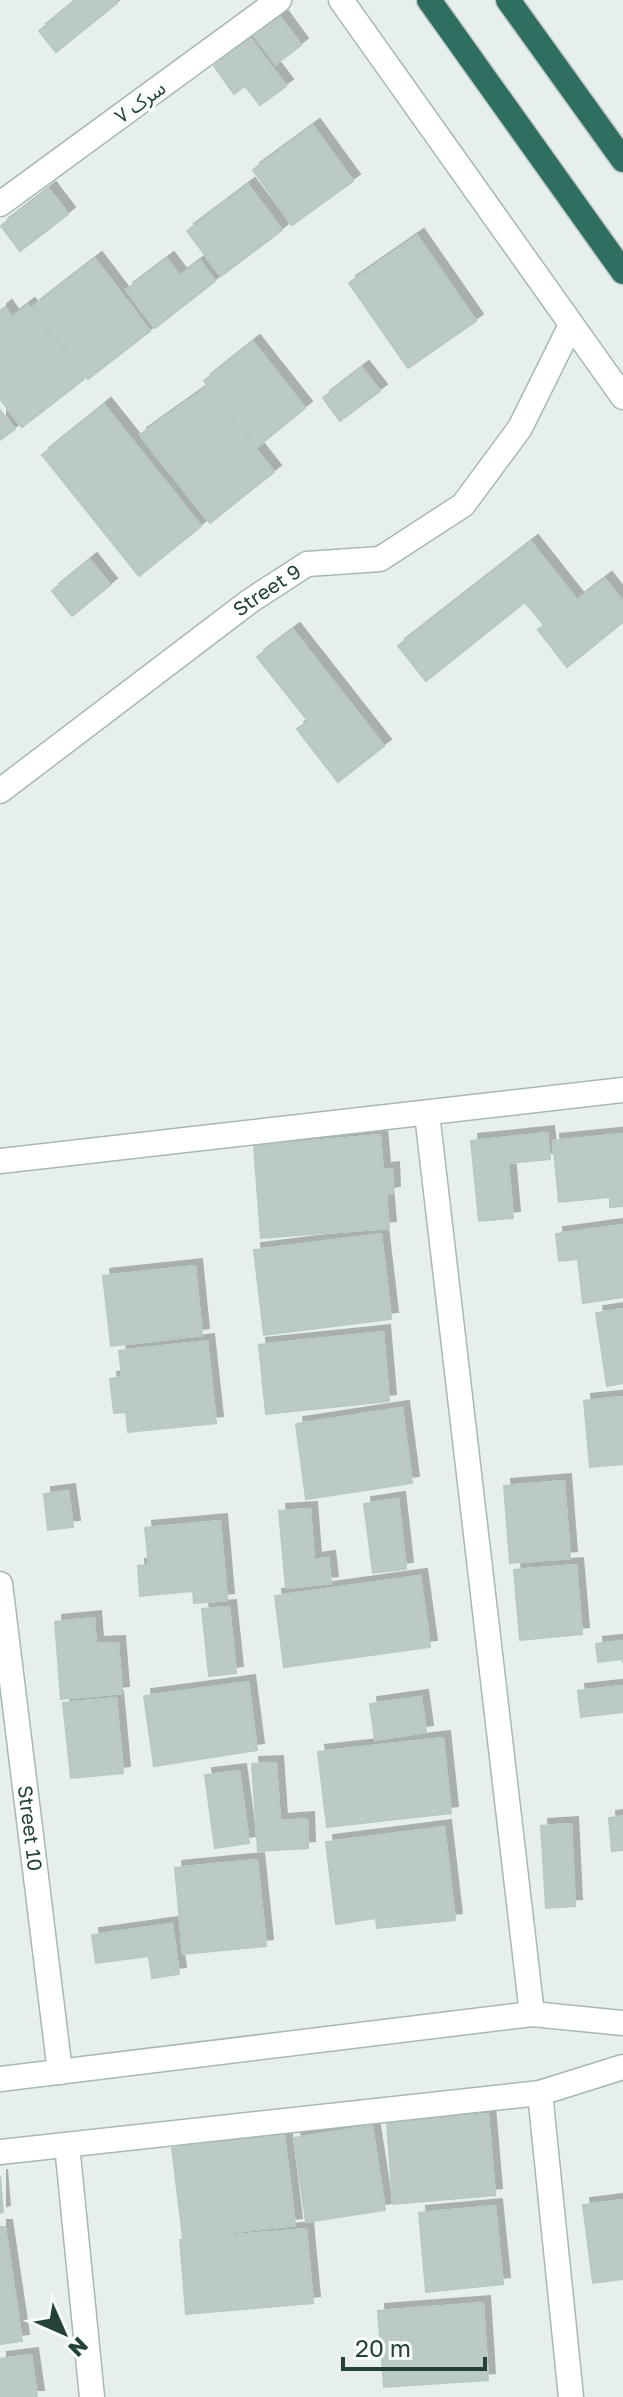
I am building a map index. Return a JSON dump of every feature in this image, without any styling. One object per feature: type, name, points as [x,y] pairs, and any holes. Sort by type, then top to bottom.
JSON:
[{"type":"highway","points":[[429,0],[623,272]]},
{"type":"highway","points":[[508,0],[623,160]]},
{"type":"street","name":"سرک ۷","points":[[0,204],[279,0]]},
{"type":"street","points":[[341,0],[623,397]]},
{"type":"street","name":"Street 9","points":[[0,791],[250,601],[307,564],[380,559],[463,505],[520,428],[571,325]]},
{"type":"street","points":[[0,1161],[623,1090]]},
{"type":"street","points":[[427,1114],[532,2014]]},
{"type":"street","name":"Street 10","points":[[0,1584],[60,2072]]},
{"type":"street","points":[[0,2079],[532,2014],[623,2023]]},
{"type":"street","points":[[0,2152],[540,2093],[623,2067]]},
{"type":"street","points":[[540,2093],[571,2397]]},
{"type":"street","points":[[67,2145],[92,2397]]},
{"type":"building","points":[[77,0],[115,0],[117,3],[56,52],[39,31]]},
{"type":"building","points":[[273,7],[301,45],[276,64],[247,26]]},
{"type":"building","points":[[250,38],[286,86],[260,105],[245,86],[234,94],[214,66]]},
{"type":"building","points":[[313,126],[353,181],[292,225],[253,170]]},
{"type":"building","points":[[248,185],[282,230],[221,276],[187,231]]},
{"type":"building","points":[[49,189],[68,214],[20,251],[1,226]]},
{"type":"building","points":[[417,236],[476,321],[408,368],[349,283]]},
{"type":"building","points":[[95,259],[150,331],[88,379],[33,307]]},
{"type":"building","points":[[167,259],[180,276],[200,261],[215,281],[155,328],[126,290]]},
{"type":"building","points":[[28,305],[84,379],[22,427],[0,399],[0,311],[5,307],[12,317]]},
{"type":"building","points":[[253,342],[305,408],[257,447],[204,381]]},
{"type":"building","points":[[362,368],[380,391],[340,421],[323,398]]},
{"type":"building","points":[[207,387],[274,472],[210,523],[140,435]]},
{"type":"building","points":[[104,405],[201,526],[139,576],[42,455]]},
{"type":"building","points":[[0,410],[15,429],[0,440]]},
{"type":"building","points":[[531,542],[577,600],[605,579],[623,602],[623,622],[567,667],[538,630],[544,625],[525,602],[426,681],[398,646]]},
{"type":"building","points":[[90,560],[110,585],[72,616],[52,591]]},
{"type":"building","points":[[293,630],[384,746],[338,782],[297,729],[308,721],[257,657]]},
{"type":"building","points":[[547,1133],[550,1159],[508,1163],[513,1218],[479,1221],[471,1141]]},
{"type":"building","points":[[623,1134],[623,1206],[610,1207],[610,1197],[559,1202],[553,1141]]},
{"type":"building","points":[[380,1135],[383,1170],[392,1169],[393,1193],[386,1194],[389,1228],[261,1238],[254,1146]]},
{"type":"building","points":[[623,1225],[623,1297],[583,1303],[578,1259],[559,1261],[556,1234]]},
{"type":"building","points":[[381,1234],[391,1319],[264,1335],[254,1250]]},
{"type":"building","points":[[195,1266],[202,1335],[111,1346],[103,1276]]},
{"type":"building","points":[[623,1309],[623,1383],[607,1386],[596,1313]]},
{"type":"building","points":[[383,1332],[389,1401],[266,1414],[259,1345]]},
{"type":"building","points":[[207,1341],[216,1423],[128,1432],[126,1412],[114,1413],[110,1379],[122,1377],[119,1351]]},
{"type":"building","points":[[623,1397],[623,1464],[590,1467],[584,1401]]},
{"type":"building","points":[[402,1408],[412,1483],[306,1499],[296,1424]]},
{"type":"building","points":[[564,1481],[570,1558],[510,1563],[504,1486]]},
{"type":"building","points":[[68,1491],[73,1527],[48,1530],[44,1494]]},
{"type":"building","points":[[398,1499],[406,1569],[373,1573],[364,1504]]},
{"type":"building","points":[[310,1509],[314,1560],[328,1558],[331,1583],[286,1588],[279,1511]]},
{"type":"building","points":[[220,1521],[227,1600],[194,1603],[193,1591],[140,1596],[138,1566],[149,1565],[145,1528]]},
{"type":"building","points":[[576,1565],[582,1634],[520,1640],[514,1570]]},
{"type":"building","points":[[420,1576],[430,1647],[284,1667],[275,1596]]},
{"type":"building","points":[[229,1607],[236,1673],[209,1676],[202,1609]]},
{"type":"building","points":[[94,1618],[96,1644],[118,1643],[122,1693],[61,1699],[55,1622]]},
{"type":"building","points":[[623,1641],[623,1663],[622,1659],[598,1662],[596,1644]]},
{"type":"building","points":[[248,1682],[257,1750],[154,1766],[144,1696]]},
{"type":"building","points":[[623,1686],[623,1712],[581,1717],[578,1691]]},
{"type":"building","points":[[421,1697],[426,1732],[375,1740],[370,1704]]},
{"type":"building","points":[[116,1698],[123,1773],[71,1778],[63,1703]]},
{"type":"building","points":[[443,1738],[451,1813],[327,1827],[318,1752]]},
{"type":"building","points":[[276,1763],[280,1821],[307,1819],[308,1848],[258,1851],[252,1764]]},
{"type":"building","points":[[239,1771],[249,1843],[215,1848],[205,1775]]},
{"type":"building","points":[[623,1816],[623,1850],[612,1851],[609,1818]]},
{"type":"building","points":[[571,1824],[575,1906],[546,1908],[541,1826]]},
{"type":"building","points":[[444,1827],[455,1920],[377,1928],[376,1918],[336,1924],[326,1842]]},
{"type":"building","points":[[257,1860],[266,1946],[183,1954],[175,1868]]},
{"type":"building","points":[[172,1924],[179,1974],[152,1978],[149,1956],[96,1963],[92,1935]]},
{"type":"building","points":[[488,2114],[495,2195],[393,2204],[387,2123]]},
{"type":"building","points":[[372,2126],[385,2210],[306,2222],[294,2138]]},
{"type":"building","points":[[284,2134],[295,2225],[183,2238],[172,2148]]},
{"type":"building","points":[[0,2176],[3,2212],[0,2213]]},
{"type":"building","points":[[623,2200],[623,2279],[593,2283],[583,2205]]},
{"type":"building","points":[[495,2206],[503,2284],[426,2292],[419,2213]]},
{"type":"building","points":[[0,2227],[5,2227],[22,2341],[0,2344]]},
{"type":"building","points":[[306,2229],[313,2303],[186,2314],[180,2240]]},
{"type":"building","points":[[483,2303],[488,2380],[384,2387],[378,2311]]},
{"type":"building","points":[[31,2355],[37,2397],[0,2397],[0,2359]]}]
